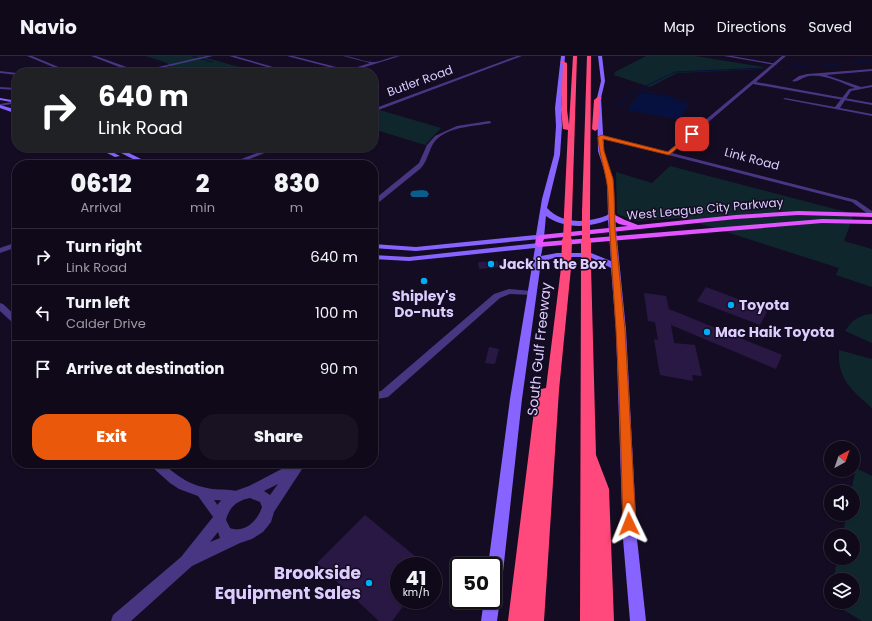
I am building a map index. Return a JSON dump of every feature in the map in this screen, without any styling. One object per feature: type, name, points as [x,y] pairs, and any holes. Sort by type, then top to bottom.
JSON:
[{"type":"highway","name":"South Gulf Freeway","points":[[534,621],[556,355],[566,268],[575,56]]},
{"type":"highway","points":[[589,56],[590,92],[587,154],[586,266],[590,621]]},
{"type":"highway","points":[[563,59],[565,64],[564,110],[566,134],[572,145]]},
{"type":"highway","points":[[587,154],[594,147],[597,100],[599,98]]},
{"type":"highway","points":[[518,621],[541,411],[556,355]]},
{"type":"highway","points":[[588,449],[601,490],[604,621]]},
{"type":"main road","points":[[600,56],[603,81],[599,98],[601,151],[610,179],[611,216],[622,345],[630,539],[638,621]]},
{"type":"main road","points":[[497,557],[516,399],[544,209],[557,155],[559,126],[558,108],[563,59]]},
{"type":"main road","points":[[108,152],[125,160]]},
{"type":"main road","points":[[122,152],[139,160]]},
{"type":"main road","points":[[121,158],[130,156]]},
{"type":"main road","points":[[544,209],[554,220],[575,223],[604,220],[611,216]]},
{"type":"main road","name":"West League City Parkway","points":[[378,258],[409,258],[540,241],[612,229],[798,213],[872,215]]},
{"type":"main road","points":[[611,216],[622,222],[633,225],[650,226]]},
{"type":"main road","name":"West League City Parkway","points":[[378,246],[416,248],[540,241],[613,239],[822,221],[872,222]]},
{"type":"main road","points":[[537,260],[557,255],[591,255],[616,267]]},
{"type":"main road","points":[[489,621],[491,609]]},
{"type":"street","points":[[29,56],[59,68]]},
{"type":"street","points":[[93,56],[126,68]]},
{"type":"street","points":[[160,68],[209,56]]},
{"type":"street","points":[[231,56],[274,68]]},
{"type":"street","points":[[289,56],[336,68]]},
{"type":"street","points":[[345,56],[375,63]]},
{"type":"street","points":[[358,68],[398,56]]},
{"type":"street","name":"Butler Road","points":[[378,109],[520,56]]},
{"type":"street","points":[[726,56],[775,64]]},
{"type":"street","points":[[748,60],[752,56]]},
{"type":"street","points":[[671,152],[784,56]]},
{"type":"street","points":[[386,60],[399,63]]},
{"type":"street","points":[[794,81],[800,77],[820,74],[872,70]]},
{"type":"street","points":[[0,72],[12,73]]},
{"type":"street","points":[[820,74],[860,88]]},
{"type":"street","points":[[752,83],[872,104]]},
{"type":"street","points":[[837,108],[850,90],[872,86]]},
{"type":"street","points":[[0,88],[12,89]]},
{"type":"street","points":[[785,99],[872,115]]},
{"type":"street","points":[[378,200],[391,187],[421,166],[435,138],[455,129],[489,122]]},
{"type":"street","name":"Link Road","points":[[601,135],[854,197],[872,205]]},
{"type":"street","points":[[242,160],[264,152]]},
{"type":"street","name":"Link Road","points":[[739,169],[854,201],[864,207],[872,215]]},
{"type":"street","points":[[854,214],[861,212],[864,207]]},
{"type":"street","points":[[0,251],[12,246]]},
{"type":"street","points":[[378,395],[384,394],[497,296],[510,292],[532,293]]},
{"type":"street","points":[[0,306],[12,317]]},
{"type":"street","points":[[160,468],[168,476],[190,489],[203,494],[236,496],[251,492],[293,468]]},
{"type":"street","points":[[186,562],[239,536],[256,530],[267,517],[268,510],[296,468]]},
{"type":"street","points":[[251,492],[264,498],[268,510]]},
{"type":"street","points":[[203,494],[219,519],[224,532],[231,536],[239,536]]},
{"type":"street","points":[[119,621],[186,562],[219,519],[224,507],[236,496]]},
{"type":"green space","points":[[146,56],[200,56],[242,68],[171,68],[167,63]]},
{"type":"green space","points":[[646,56],[695,56],[764,67],[762,69],[677,73],[650,87],[614,75],[615,72]]},
{"type":"green space","points":[[378,109],[441,128],[425,145],[378,131]]},
{"type":"green space","points":[[670,166],[854,214],[844,241],[872,249],[872,287],[836,275],[839,268],[682,218],[636,221],[617,214],[616,172],[652,183]]},
{"type":"green space","points":[[872,314],[872,343],[845,331],[856,319]]},
{"type":"green space","points":[[839,350],[872,359],[872,408],[852,389],[843,376],[840,369]]},
{"type":"green space","points":[[860,470],[872,476],[872,621],[862,621],[842,609],[860,609],[860,573],[835,573],[836,565],[860,565],[860,529],[844,529],[845,521],[860,521],[860,485],[852,485],[854,477],[860,477]]},
{"type":"shaded area","points":[[643,93],[669,97],[689,105],[680,118],[676,119],[627,110],[639,94]]},
{"type":"building","name":"Jack in the Box","points":[[497,261],[500,267],[479,269],[478,262]]},
{"type":"building","name":"Toyota","points":[[706,287],[765,309],[767,312],[760,325],[697,301]]},
{"type":"building","name":"Mac Haik Toyota","points":[[644,293],[666,296],[669,309],[782,355],[776,369],[671,325],[674,343],[695,345],[702,376],[692,375],[693,381],[660,375],[654,339],[658,340],[655,322],[648,321]]},
{"type":"building","points":[[489,347],[499,349],[495,364],[485,363]]},
{"type":"building","name":"Brookside Equipment Sales","points":[[365,515],[416,557],[390,557],[390,609],[401,609],[392,621],[379,621],[317,563]]},
{"type":"waterway","points":[[192,56],[212,62]]},
{"type":"waterway","points":[[775,68],[872,62]]},
{"type":"waterway","points":[[639,89],[675,72],[764,68]]},
{"type":"waterway","points":[[621,104],[633,92],[639,89]]},
{"type":"waterway","points":[[639,89],[692,102]]},
{"type":"waterway","points":[[618,108],[621,103]]},
{"type":"taxiway","points":[[417,194],[422,194]]},
{"type":"place","name":"Jack in the Box","points":[[491,264]]},
{"type":"place","name":"Shipley's Do-nuts","points":[[424,281]]},
{"type":"place","name":"Toyota","points":[[731,305]]},
{"type":"place","name":"Mac Haik Toyota","points":[[707,332]]},
{"type":"place","name":"Brookside Equipment Sales","points":[[369,583]]},
{"type":"route","points":[[629,524],[621,330],[612,229],[610,179],[601,151],[601,137],[669,153],[692,134]]}]
